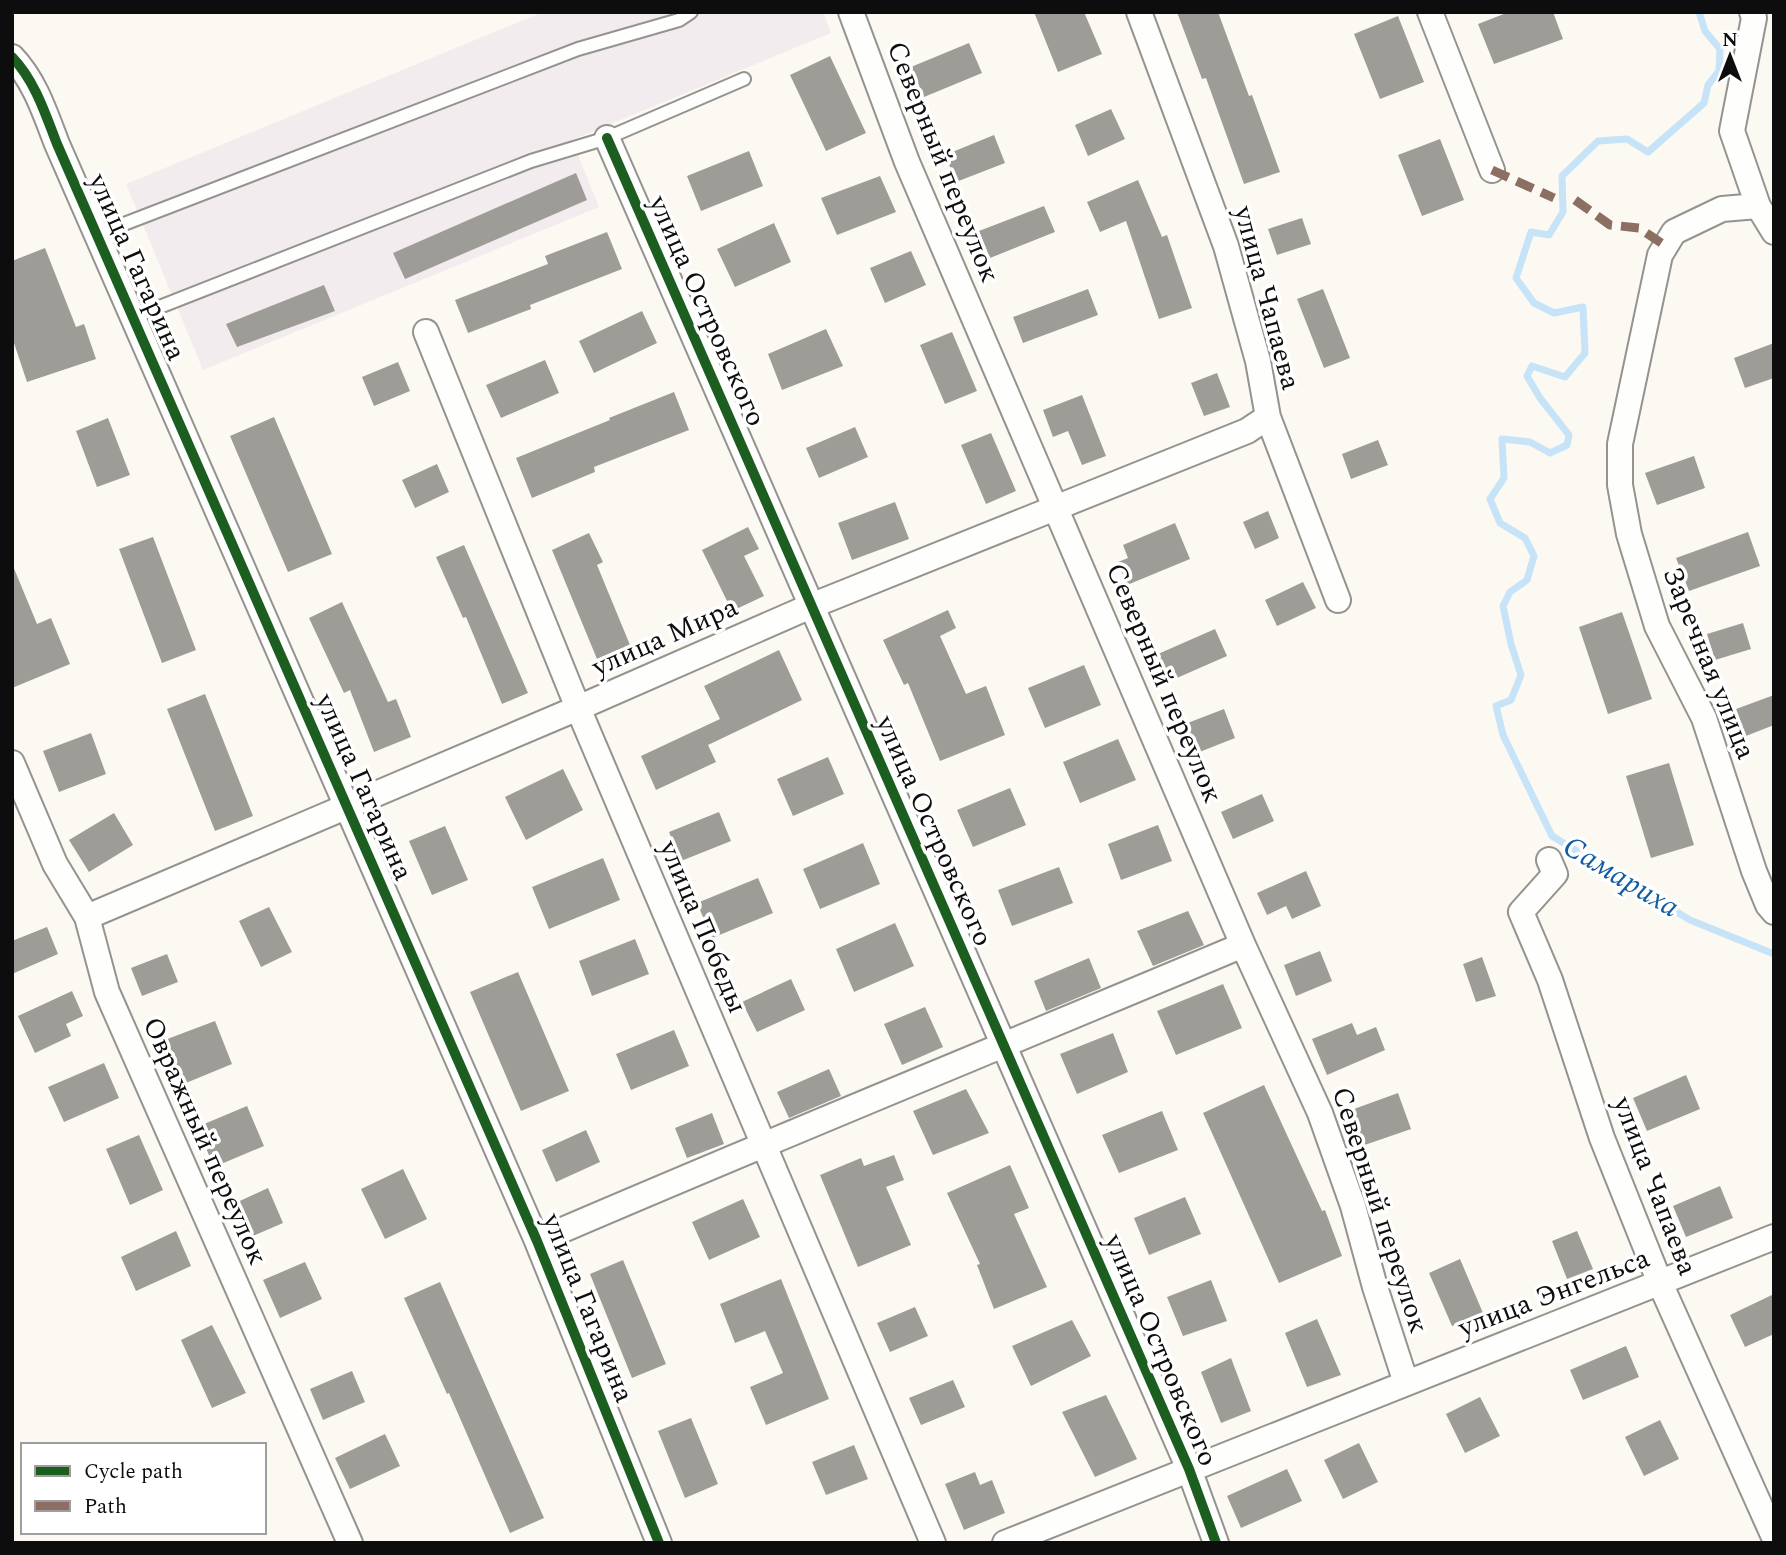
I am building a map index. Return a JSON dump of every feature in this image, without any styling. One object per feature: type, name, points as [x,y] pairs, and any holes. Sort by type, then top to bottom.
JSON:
[{"type":"street","name":"Северный переулок","points":[[851,12],[907,163],[1243,945],[1320,1113],[1353,1206],[1375,1287],[1406,1383]]},
{"type":"street","name":"улица Чапаева","points":[[1139,12],[1226,246],[1258,361],[1268,417],[1338,600]]},
{"type":"street","points":[[1430,12],[1492,170]]},
{"type":"street","points":[[1752,12],[1754,18],[1732,131],[1758,206],[1774,232]]},
{"type":"street","name":"улица Гагарина","points":[[12,57],[21,66],[39,97],[57,144],[348,806],[537,1241],[659,1543]]},
{"type":"street","name":"улица Островского","points":[[607,138],[1189,1469],[1216,1543]]},
{"type":"street","name":"Заречная улица","points":[[1758,206],[1721,209],[1675,232],[1660,255],[1620,443],[1620,485],[1629,534],[1657,626],[1704,718],[1754,871],[1768,905],[1774,912]]},
{"type":"street","name":"улица Победы","points":[[426,332],[578,708],[933,1543]]},
{"type":"street","name":"улица Мира","points":[[87,917],[811,606],[1247,431],[1268,417]]},
{"type":"street","name":"Овражный переулок","points":[[12,763],[55,864],[87,917],[107,992],[350,1543]]},
{"type":"street","name":"улица Чапаева","points":[[1549,860],[1555,874],[1521,912],[1550,980],[1602,1138],[1660,1283],[1774,1537]]},
{"type":"street","points":[[537,1241],[762,1143],[1004,1046],[1243,945]]},
{"type":"street","name":"улица Энгельса","points":[[1005,1543],[1774,1237]]},
{"type":"lane","points":[[98,234],[578,49],[679,20],[691,12]]},
{"type":"lane","points":[[134,317],[531,161],[607,138],[744,79]]},
{"type":"shaded area","points":[[543,12],[823,12],[831,33],[572,140],[599,207],[203,370],[126,184]]},
{"type":"building","points":[[1034,12],[1084,12],[1102,54],[1058,72]]},
{"type":"building","points":[[1177,12],[1218,12],[1280,172],[1244,184],[1206,78],[1202,79]]},
{"type":"building","points":[[1509,12],[1553,12],[1563,39],[1494,64],[1478,24]]},
{"type":"building","points":[[1398,16],[1424,82],[1380,99],[1354,34]]},
{"type":"building","points":[[969,43],[982,73],[924,97],[911,67]]},
{"type":"building","points":[[830,56],[866,133],[826,151],[790,75]]},
{"type":"building","points":[[1111,109],[1125,139],[1088,156],[1075,125]]},
{"type":"building","points":[[994,135],[1005,163],[956,182],[945,155]]},
{"type":"building","points":[[1440,139],[1464,200],[1422,216],[1398,155]]},
{"type":"building","points":[[749,151],[763,186],[701,211],[687,176]]},
{"type":"building","points":[[576,173],[587,200],[405,279],[393,253]]},
{"type":"building","points":[[880,176],[896,212],[837,235],[821,198]]},
{"type":"building","points":[[1138,180],[1162,237],[1167,235],[1192,308],[1159,319],[1126,221],[1100,232],[1087,202]]},
{"type":"building","points":[[1044,206],[1055,232],[990,258],[979,231]]},
{"type":"building","points":[[1302,218],[1311,244],[1277,255],[1268,229]]},
{"type":"building","points":[[774,223],[791,262],[735,287],[717,249]]},
{"type":"building","points":[[607,232],[622,269],[468,333],[455,300],[548,264],[545,256]]},
{"type":"building","points":[[45,248],[76,327],[84,324],[96,359],[27,382],[12,337],[12,261]]},
{"type":"building","points":[[911,251],[926,285],[885,303],[870,268]]},
{"type":"building","points":[[324,285],[335,311],[237,347],[226,324]]},
{"type":"building","points":[[1088,289],[1098,315],[1023,343],[1013,317]]},
{"type":"building","points":[[1323,289],[1350,358],[1324,368],[1297,299]]},
{"type":"building","points":[[642,311],[657,343],[594,373],[579,341]]},
{"type":"building","points":[[826,329],[843,366],[782,390],[768,354]]},
{"type":"building","points":[[952,332],[977,391],[945,404],[920,345]]},
{"type":"building","points":[[1774,343],[1774,378],[1745,388],[1734,358]]},
{"type":"building","points":[[545,360],[559,393],[501,418],[486,385]]},
{"type":"building","points":[[398,362],[410,391],[374,406],[362,377]]},
{"type":"building","points":[[1217,373],[1230,407],[1204,416],[1191,383]]},
{"type":"building","points":[[674,392],[689,430],[594,467],[595,472],[532,498],[516,458]]},
{"type":"building","points":[[1082,395],[1106,456],[1082,465],[1068,431],[1053,437],[1043,410]]},
{"type":"building","points":[[274,417],[332,554],[288,572],[230,436]]},
{"type":"building","points":[[108,418],[130,475],[97,487],[76,431]]},
{"type":"building","points":[[855,427],[868,457],[819,478],[806,448]]},
{"type":"building","points":[[991,433],[1016,491],[986,504],[961,445]]},
{"type":"building","points":[[1378,440],[1388,465],[1351,479],[1342,454]]},
{"type":"building","points":[[1694,456],[1705,488],[1657,505],[1645,473]]},
{"type":"building","points":[[437,464],[449,492],[415,508],[402,480]]},
{"type":"building","points":[[895,502],[909,539],[852,560],[838,523]]},
{"type":"building","points":[[1268,511],[1279,538],[1255,549],[1243,522]]},
{"type":"building","points":[[1175,523],[1190,559],[1127,585],[1118,562],[1128,558],[1123,545]]},
{"type":"building","points":[[748,527],[759,549],[744,556],[764,596],[732,611],[702,550]]},
{"type":"building","points":[[1748,532],[1760,566],[1689,591],[1676,558]]},
{"type":"building","points":[[589,533],[603,562],[597,565],[630,645],[597,659],[552,550]]},
{"type":"building","points":[[153,537],[196,650],[162,663],[119,549]]},
{"type":"building","points":[[464,545],[528,693],[502,704],[466,617],[463,618],[436,557]]},
{"type":"building","points":[[13,566],[37,624],[51,618],[70,664],[12,688]]},
{"type":"building","points":[[1303,582],[1316,608],[1277,626],[1265,600]]},
{"type":"building","points":[[342,602],[388,702],[396,699],[411,737],[374,752],[350,690],[344,693],[309,618]]},
{"type":"building","points":[[948,610],[956,628],[940,636],[966,694],[986,686],[1005,735],[940,761],[908,683],[904,685],[883,640]]},
{"type":"building","points":[[1622,612],[1652,699],[1608,714],[1579,627]]},
{"type":"building","points":[[1743,623],[1751,649],[1715,660],[1707,634]]},
{"type":"building","points":[[1215,629],[1227,656],[1170,681],[1158,654]]},
{"type":"building","points":[[779,650],[802,700],[708,745],[716,762],[656,790],[641,756],[720,719],[704,686]]},
{"type":"building","points":[[1084,665],[1101,705],[1045,728],[1028,688]]},
{"type":"building","points":[[205,694],[253,816],[215,831],[167,709]]},
{"type":"building","points":[[1774,695],[1774,725],[1746,736],[1736,709]]},
{"type":"building","points":[[1224,709],[1235,738],[1197,753],[1185,724]]},
{"type":"building","points":[[91,733],[106,774],[59,792],[43,751]]},
{"type":"building","points":[[1118,739],[1136,780],[1080,803],[1063,762]]},
{"type":"building","points":[[828,757],[844,794],[793,816],[777,779]]},
{"type":"building","points":[[1669,763],[1694,845],[1651,858],[1626,776]]},
{"type":"building","points":[[563,769],[583,810],[526,840],[505,797]]},
{"type":"building","points":[[1010,788],[1026,825],[973,847],[957,810]]},
{"type":"building","points":[[1262,794],[1274,821],[1233,839],[1221,812]]},
{"type":"building","points":[[719,812],[731,841],[681,861],[669,832]]},
{"type":"building","points":[[114,813],[133,845],[89,872],[69,840]]},
{"type":"building","points":[[1158,825],[1172,861],[1121,880],[1108,844]]},
{"type":"building","points":[[445,826],[468,880],[432,895],[409,841]]},
{"type":"building","points":[[863,843],[880,884],[820,909],[803,869]]},
{"type":"building","points":[[603,858],[620,900],[549,929],[532,887]]},
{"type":"building","points":[[1059,867],[1073,903],[1012,926],[998,890]]},
{"type":"building","points":[[1306,871],[1321,906],[1292,919],[1286,906],[1267,915],[1257,893]]},
{"type":"building","points":[[758,878],[773,913],[712,938],[697,903]]},
{"type":"building","points":[[269,907],[292,952],[261,967],[239,921]]},
{"type":"building","points":[[1188,911],[1204,945],[1153,966],[1137,931]]},
{"type":"building","points":[[895,923],[914,966],[854,992],[836,949]]},
{"type":"building","points":[[47,927],[58,954],[12,974],[12,941]]},
{"type":"building","points":[[635,939],[649,974],[592,996],[579,961]]},
{"type":"building","points":[[1320,951],[1332,981],[1296,996],[1284,965]]},
{"type":"building","points":[[167,954],[178,982],[142,996],[131,968]]},
{"type":"building","points":[[1482,957],[1496,996],[1476,1002],[1463,964]]},
{"type":"building","points":[[1089,958],[1101,988],[1046,1011],[1034,981]]},
{"type":"building","points":[[518,972],[569,1091],[521,1111],[470,992]]},
{"type":"building","points":[[791,979],[805,1010],[757,1032],[742,1002]]},
{"type":"building","points":[[1223,984],[1242,1028],[1176,1055],[1157,1011]]},
{"type":"building","points":[[72,991],[83,1016],[66,1024],[71,1036],[35,1053],[18,1016]]},
{"type":"building","points":[[925,1007],[943,1047],[902,1065],[884,1024]]},
{"type":"building","points":[[215,1021],[232,1064],[181,1085],[162,1041]]},
{"type":"building","points":[[1352,1023],[1357,1035],[1376,1027],[1385,1050],[1327,1075],[1312,1039]]},
{"type":"building","points":[[674,1030],[689,1066],[631,1090],[616,1054]]},
{"type":"building","points":[[1113,1033],[1128,1072],[1077,1094],[1060,1054]]},
{"type":"building","points":[[104,1063],[119,1098],[64,1122],[48,1087]]},
{"type":"building","points":[[829,1069],[841,1096],[789,1118],[777,1092]]},
{"type":"building","points":[[1686,1075],[1700,1109],[1647,1131],[1633,1098]]},
{"type":"building","points":[[1264,1085],[1322,1211],[1325,1210],[1342,1256],[1279,1283],[1203,1113]]},
{"type":"building","points":[[966,1089],[989,1133],[933,1155],[913,1111]]},
{"type":"building","points":[[1398,1093],[1411,1129],[1356,1148],[1343,1113]]},
{"type":"building","points":[[247,1106],[264,1146],[214,1167],[197,1127]]},
{"type":"building","points":[[1162,1111],[1178,1150],[1119,1173],[1102,1135]]},
{"type":"building","points":[[712,1113],[724,1144],[687,1158],[675,1128]]},
{"type":"building","points":[[586,1130],[600,1162],[556,1182],[542,1150]]},
{"type":"building","points":[[139,1135],[163,1190],[130,1205],[106,1149]]},
{"type":"building","points":[[894,1155],[904,1180],[886,1187],[911,1245],[858,1267],[820,1175],[861,1158],[864,1166]]},
{"type":"building","points":[[1010,1165],[1029,1208],[1014,1214],[1047,1287],[994,1309],[977,1265],[980,1264],[947,1193]]},
{"type":"building","points":[[403,1169],[427,1219],[385,1239],[361,1189]]},
{"type":"building","points":[[1720,1186],[1733,1218],[1686,1237],[1673,1206]]},
{"type":"building","points":[[268,1188],[283,1223],[246,1239],[231,1205]]},
{"type":"building","points":[[1185,1197],[1201,1234],[1149,1255],[1134,1218]]},
{"type":"building","points":[[743,1199],[760,1237],[709,1260],[692,1222]]},
{"type":"building","points":[[176,1231],[191,1266],[136,1291],[121,1257]]},
{"type":"building","points":[[1577,1231],[1593,1269],[1567,1279],[1552,1241]]},
{"type":"building","points":[[1460,1259],[1483,1313],[1452,1326],[1429,1273]]},
{"type":"building","points":[[623,1260],[666,1364],[632,1378],[590,1274]]},
{"type":"building","points":[[305,1262],[322,1299],[280,1318],[263,1280]]},
{"type":"building","points":[[781,1279],[829,1399],[766,1425],[750,1387],[783,1373],[765,1331],[735,1343],[720,1304]]},
{"type":"building","points":[[1211,1280],[1227,1321],[1183,1336],[1167,1297]]},
{"type":"building","points":[[440,1282],[544,1518],[510,1533],[404,1298]]},
{"type":"building","points":[[1774,1294],[1774,1334],[1745,1347],[1730,1315]]},
{"type":"building","points":[[915,1307],[928,1336],[890,1352],[877,1323]]},
{"type":"building","points":[[1317,1319],[1341,1375],[1307,1387],[1285,1333]]},
{"type":"building","points":[[1072,1320],[1091,1356],[1031,1386],[1012,1346]]},
{"type":"building","points":[[212,1325],[246,1393],[212,1408],[181,1340]]},
{"type":"building","points":[[1626,1346],[1639,1377],[1583,1400],[1570,1370]]},
{"type":"building","points":[[1231,1358],[1251,1411],[1221,1423],[1201,1372]]},
{"type":"building","points":[[352,1371],[365,1402],[323,1420],[310,1389]]},
{"type":"building","points":[[953,1380],[965,1407],[921,1425],[909,1398]]},
{"type":"building","points":[[1106,1395],[1137,1459],[1095,1477],[1062,1412]]},
{"type":"building","points":[[1480,1397],[1500,1436],[1465,1453],[1446,1414]]},
{"type":"building","points":[[691,1418],[718,1484],[685,1498],[658,1431]]},
{"type":"building","points":[[1660,1420],[1679,1459],[1644,1476],[1625,1437]]},
{"type":"building","points":[[385,1434],[400,1466],[350,1489],[335,1458]]},
{"type":"building","points":[[1359,1443],[1378,1482],[1343,1499],[1324,1460]]},
{"type":"building","points":[[854,1445],[868,1479],[826,1495],[812,1462]]},
{"type":"building","points":[[1287,1469],[1302,1501],[1241,1528],[1227,1496]]},
{"type":"building","points":[[975,1472],[980,1485],[992,1480],[1005,1513],[964,1530],[945,1484]]},
{"type":"waterway","name":"Самариха","points":[[1699,12],[1705,31],[1720,49],[1719,71],[1708,85],[1704,103],[1648,152],[1627,139],[1598,141],[1562,176],[1563,212],[1549,235],[1531,232],[1516,278],[1534,303],[1554,313],[1583,307],[1585,353],[1565,377],[1532,366],[1527,376],[1540,398],[1569,435],[1567,445],[1550,453],[1530,442],[1502,439],[1504,478],[1490,499],[1500,523],[1525,538],[1534,556],[1527,580],[1510,592],[1503,606],[1521,675],[1511,700],[1496,706],[1503,735],[1552,836],[1690,920],[1774,954]]},
{"type":"marked path","points":[[1492,170],[1554,198]]},
{"type":"marked path","points":[[1575,200],[1610,225],[1639,228],[1666,246]]},
{"type":"cycle path","points":[[12,57],[39,98],[537,1241],[659,1543]]},
{"type":"cycle path","points":[[607,138],[1189,1469],[1216,1543]]}]
